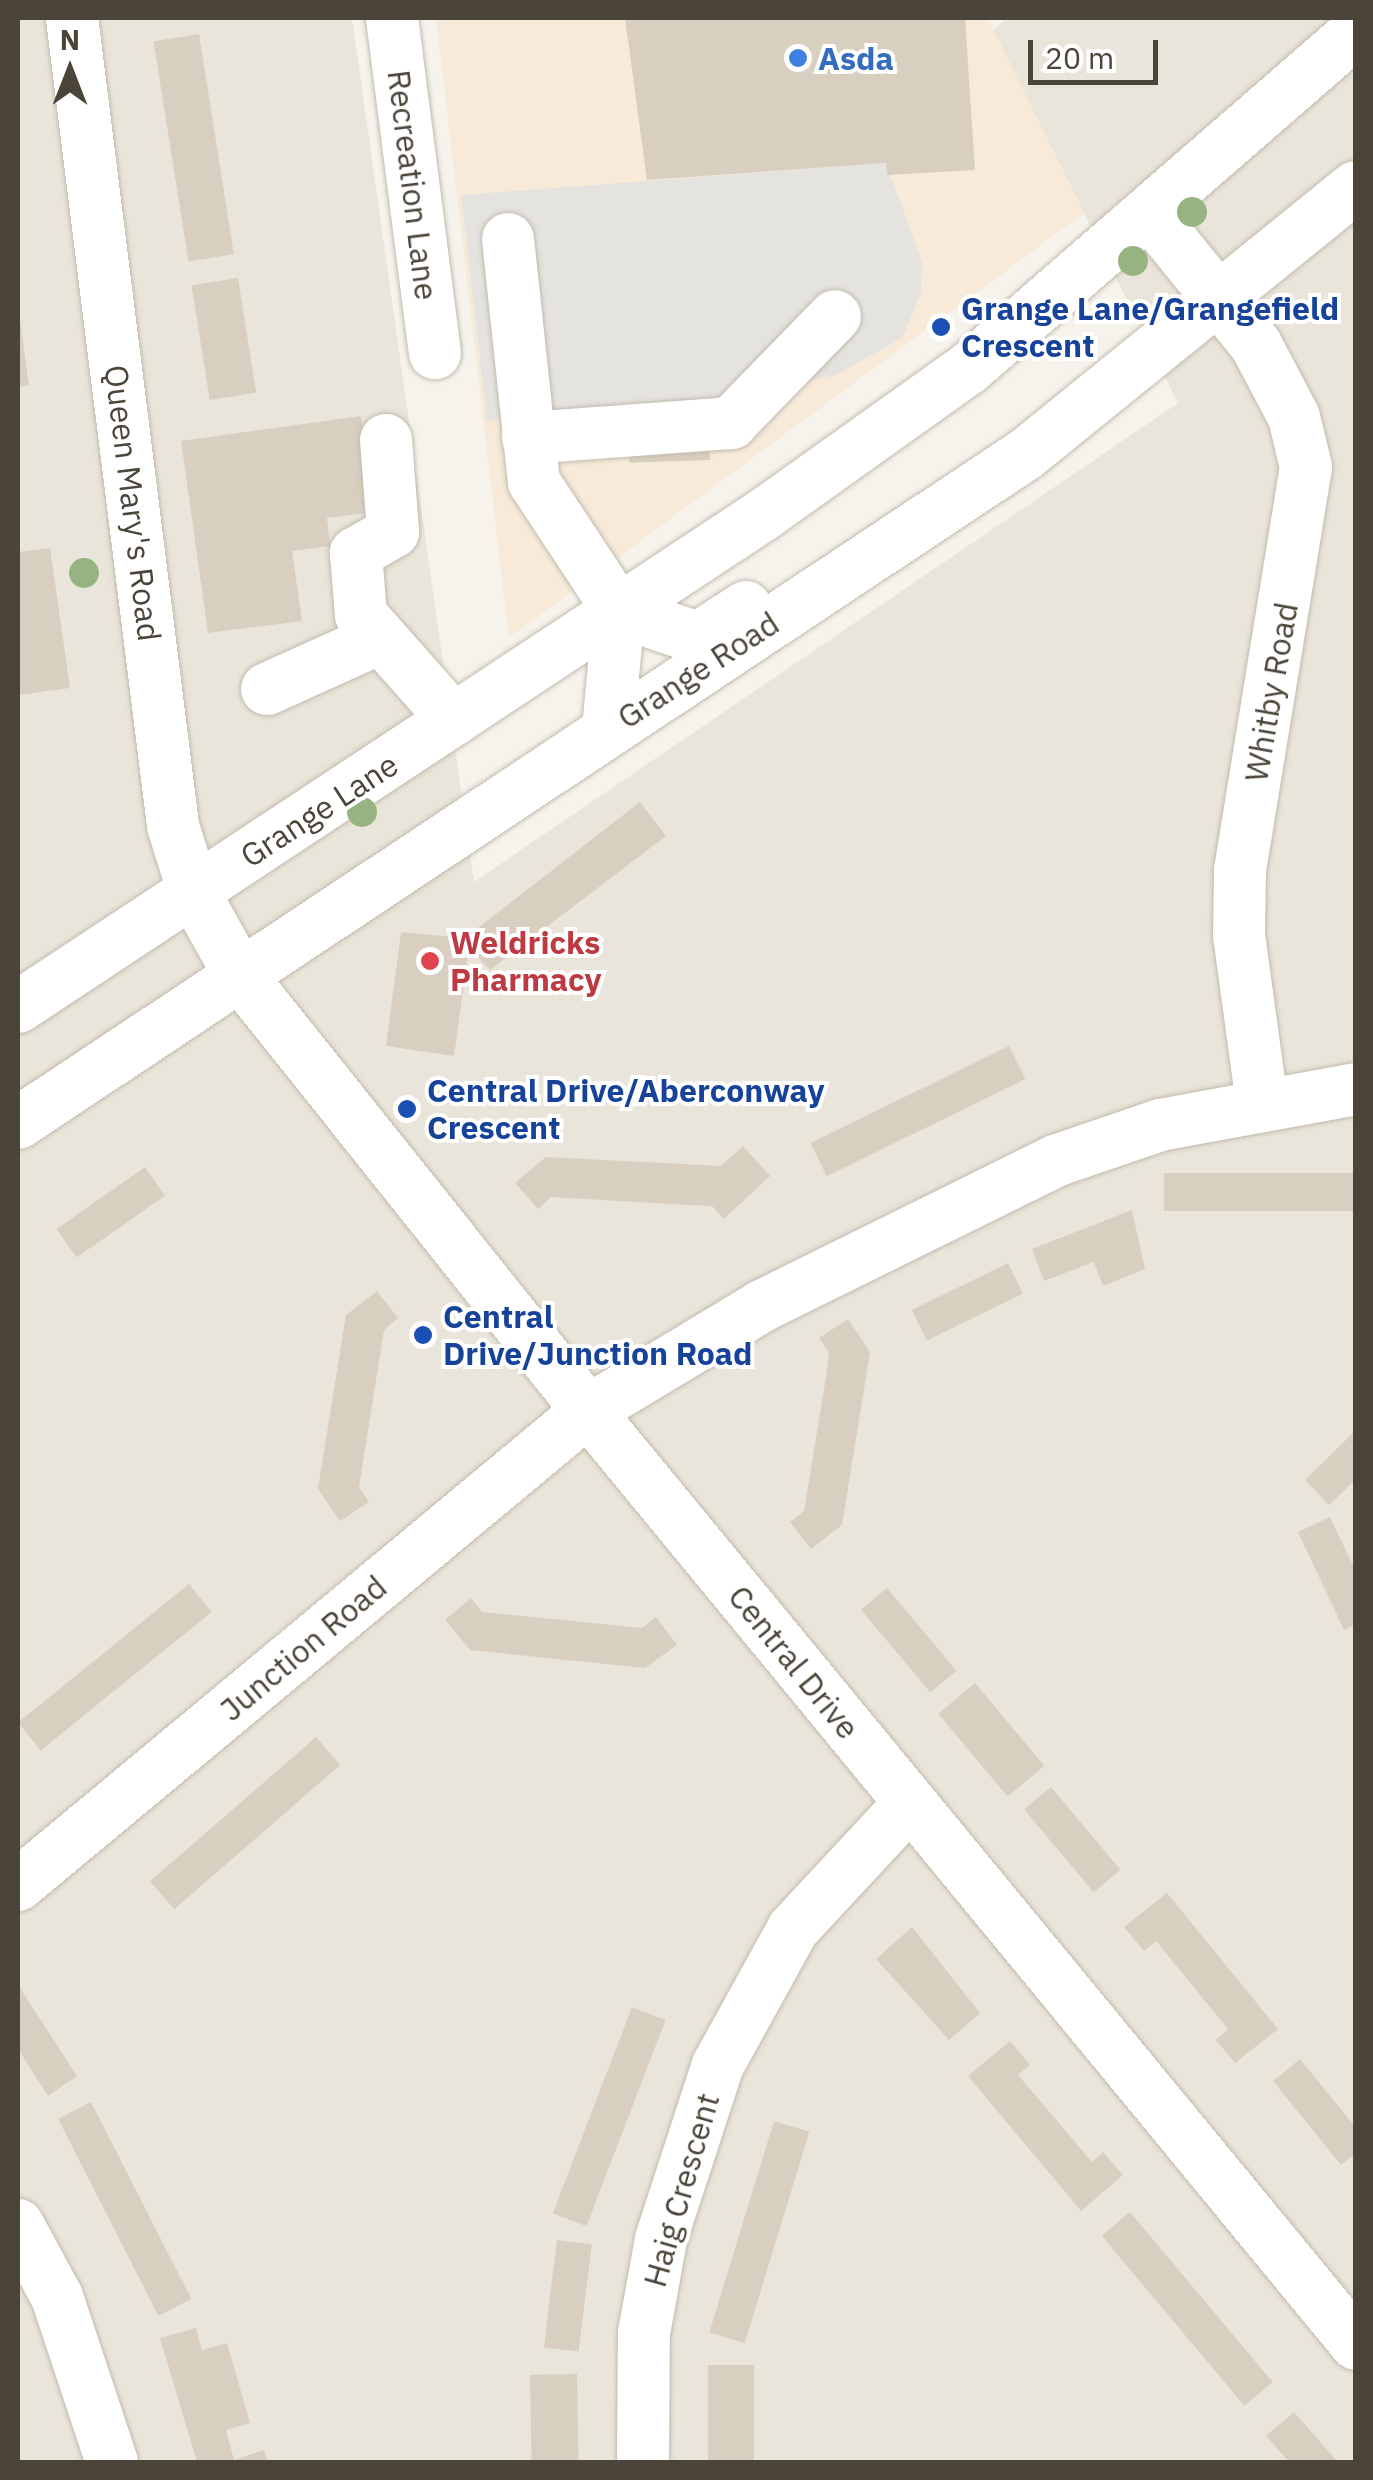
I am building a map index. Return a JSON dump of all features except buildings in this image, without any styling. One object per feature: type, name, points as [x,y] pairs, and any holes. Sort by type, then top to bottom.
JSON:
[{"type":"street","name":"Queen Mary's Road","points":[[72,18],[173,826],[194,893],[239,974]]},
{"type":"street","name":"Recreation Lane","points":[[392,18],[435,353]]},
{"type":"street","name":"Grange Lane","points":[[18,1007],[619,611],[968,369],[1356,32]]},
{"type":"street","name":"Grange Road","points":[[18,1123],[1026,454],[1226,299],[1356,187]]},
{"type":"street","points":[[1150,214],[1226,299]]},
{"type":"street","points":[[508,238],[534,482],[619,611],[698,638],[796,574],[871,556]]},
{"type":"street","name":"Whitby Road","points":[[1226,299],[1288,403],[1306,466],[1240,872],[1239,935],[1262,1103]]},
{"type":"street","points":[[528,438],[731,424],[835,316]]},
{"type":"street","points":[[386,440],[393,532],[354,560],[361,616],[454,720]]},
{"type":"street","points":[[608,730],[619,611]]},
{"type":"street","points":[[268,689],[380,638]]},
{"type":"street","name":"Central Drive","points":[[239,974],[588,1411],[1356,2344]]},
{"type":"street","name":"Junction Road","points":[[18,1885],[588,1411],[935,1214],[1073,1155],[1262,1103],[1356,1089]]},
{"type":"street","name":"Haig Crescent","points":[[643,2462],[644,2333],[661,2240],[718,2066],[793,1930],[910,1803]]},
{"type":"street","points":[[18,2225],[57,2297],[112,2462]]},
{"type":"shaded area","points":[[18,18],[352,18],[474,882],[1178,403],[993,30],[1007,18],[1355,18],[1355,2462],[18,2462]]},
{"type":"shaded area","points":[[436,18],[988,18],[1084,213],[509,638]]},
{"type":"shaded area","points":[[886,163],[922,262],[921,293],[903,337],[836,375],[730,398],[487,421],[461,195]]},
{"type":"place","name":"Asda","points":[[798,58]]},
{"type":"place","name":"Grange Lane/Grangefield Crescent","points":[[941,327]]},
{"type":"place","name":"Weldricks Pharmacy","points":[[430,961]]},
{"type":"place","name":"Central Drive/Aberconway Crescent","points":[[407,1109]]},
{"type":"place","name":"Central Drive/Junction Road","points":[[423,1335]]}]
